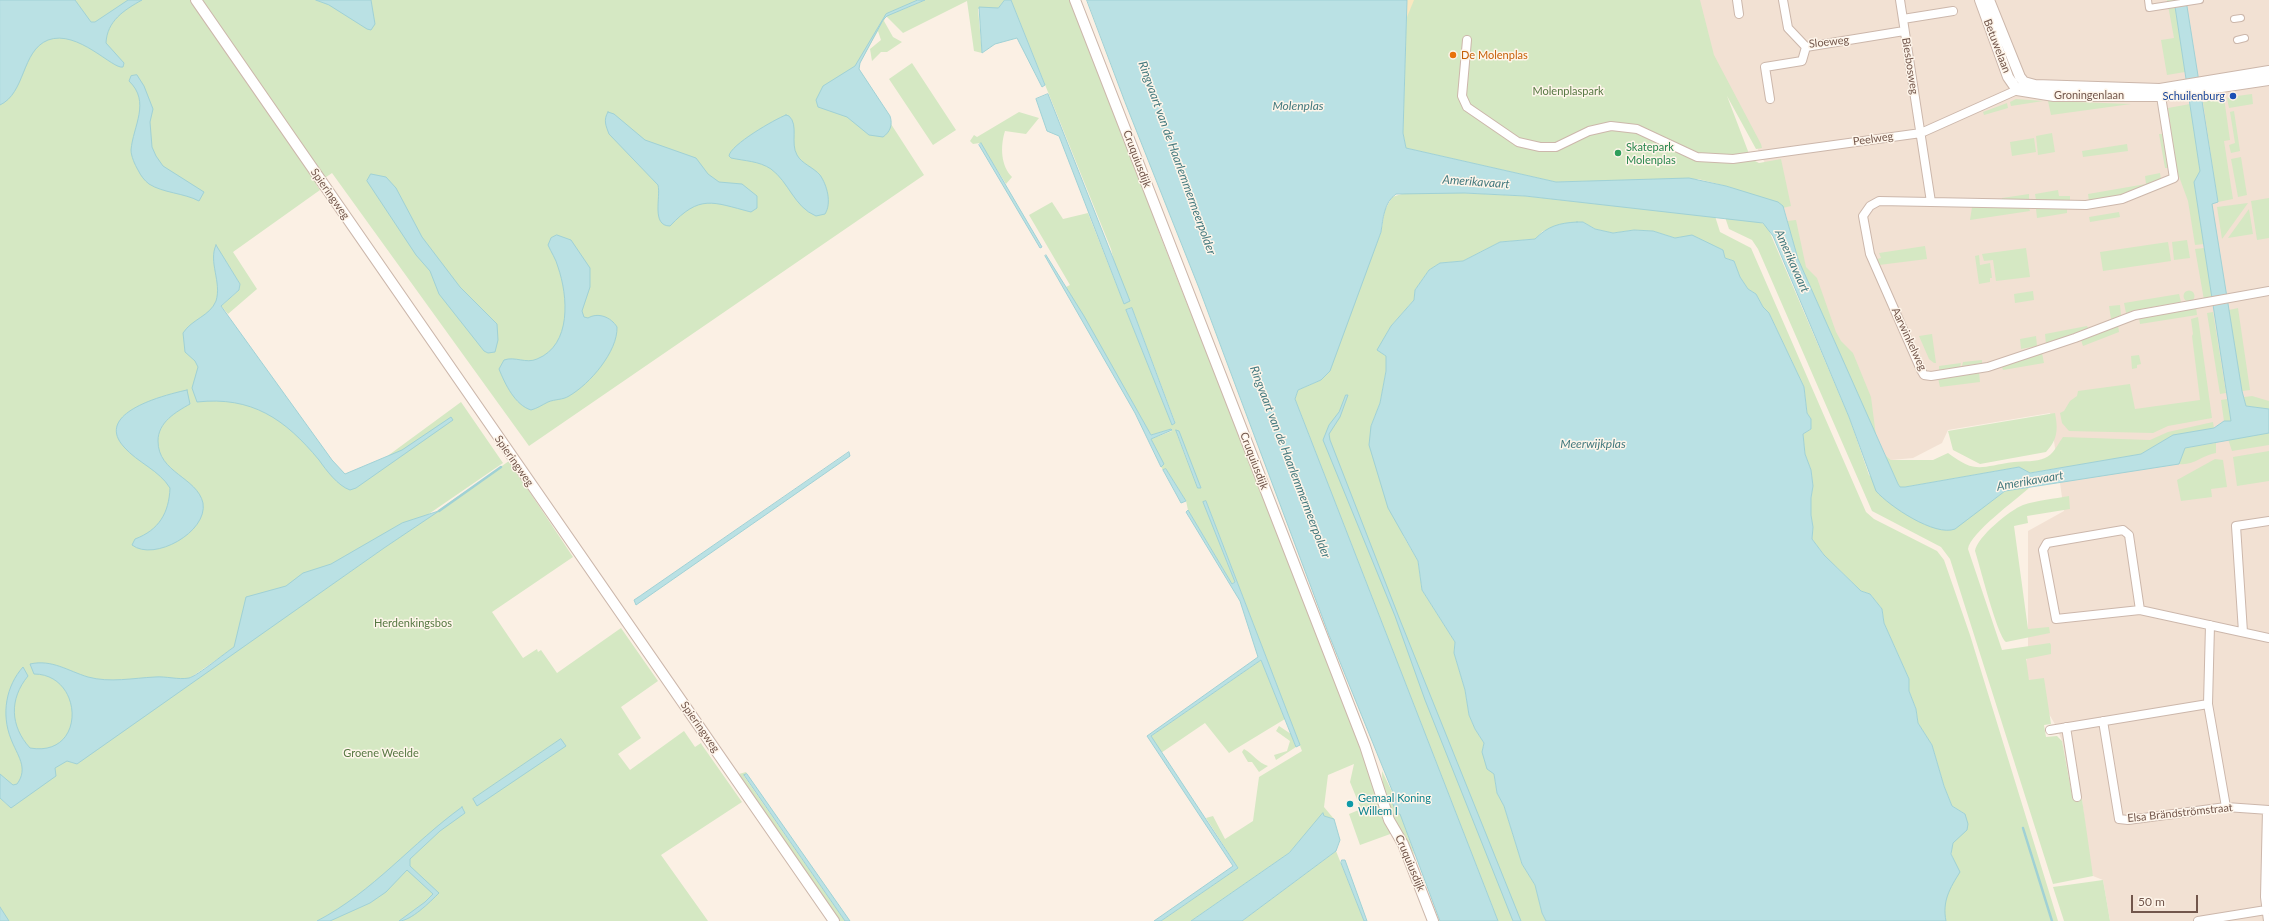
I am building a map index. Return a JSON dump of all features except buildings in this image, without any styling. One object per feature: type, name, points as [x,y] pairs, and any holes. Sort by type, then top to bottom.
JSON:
[{"type":"street","name":"Spieringweg","points":[[196,0],[834,921]]},
{"type":"street","name":"Cruquiusdijk","points":[[1074,0],[1375,772],[1383,805],[1389,820],[1403,844],[1433,921]]},
{"type":"street","points":[[1737,0],[1739,14]]},
{"type":"street","name":"Sloeweg","points":[[1783,0],[1788,28],[1806,47],[1904,31]]},
{"type":"street","name":"Biesbosweg","points":[[1900,0],[1921,133]]},
{"type":"street","name":"Betuwelaan","points":[[1980,0],[2008,77],[2017,90]]},
{"type":"street","name":"Betuwelaan","points":[[1988,0],[2020,77],[2024,82]]},
{"type":"street","points":[[2148,0],[2149,8],[2200,0]]},
{"type":"street","points":[[1903,19],[1954,10]]},
{"type":"street","points":[[2234,19],[2242,18]]},
{"type":"street","points":[[2237,40],[2245,38]]},
{"type":"street","name":"Peelweg","points":[[1467,40],[1462,96],[1466,108],[1518,142],[1540,147],[1556,147],[1589,131],[1611,126],[1637,129],[1694,156],[1733,159],[1921,133],[2017,90],[2024,82]]},
{"type":"street","points":[[1770,98],[1765,67],[1802,61],[1806,47]]},
{"type":"street","name":"Groningenlaan","points":[[2017,90],[2054,96],[2161,92],[2203,86],[2269,71]]},
{"type":"street","name":"Groningenlaan","points":[[2203,86],[2269,80]]},
{"type":"street","name":"Groningenlaan","points":[[2024,82],[2035,85],[2062,87],[2161,92]]},
{"type":"street","name":"Aarwinkelweg","points":[[2161,92],[2174,178],[2122,199],[2086,205],[1879,201],[1870,206],[1863,216],[1870,254],[1924,375],[1932,376],[1988,367],[2075,338],[2135,315],[2211,300],[2269,291]]},
{"type":"street","points":[[1921,133],[1931,202]]},
{"type":"street","points":[[2243,632],[2236,526],[2269,521]]},
{"type":"street","points":[[2140,610],[2129,535],[2123,530],[2047,542],[2043,550],[2056,620],[2140,610],[2269,638]]},
{"type":"street","points":[[2210,625],[2208,704],[2226,807]]},
{"type":"street","points":[[2050,730],[2208,704]]},
{"type":"street","name":"Elsa Brändströmstraat","points":[[2103,721],[2119,819],[2128,820],[2226,807],[2268,810]]},
{"type":"street","points":[[2066,727],[2077,797]]},
{"type":"street","points":[[2268,810],[2266,910],[2268,921]]},
{"type":"street","points":[[2198,921],[2266,910]]},
{"type":"shaded area","points":[[1689,0],[2269,0],[2269,921],[2110,921],[2103,880],[2093,876],[2090,866],[2082,799],[2073,800],[2062,741],[2056,726],[2024,671],[2028,653],[2028,531],[2064,511],[2050,413],[1948,430],[1942,443],[1913,458],[1891,460],[1885,455],[1798,259],[1785,212],[1765,163],[1713,65]]},
{"type":"green space","points":[[0,0],[923,0],[897,12],[925,0],[1005,0],[998,8],[978,9],[982,53],[974,51],[967,1],[903,33],[886,16],[884,21],[893,37],[902,42],[887,52],[881,52],[872,61],[870,49],[881,40],[878,31],[856,70],[924,175],[529,446],[332,173],[316,184],[320,190],[233,252],[257,289],[228,314],[221,306],[239,290],[240,284],[221,254],[229,286],[216,310],[348,485],[461,402],[503,463],[69,761],[73,763],[509,461],[573,557],[492,612],[523,658],[537,649],[538,652],[541,650],[557,673],[621,628],[658,681],[621,707],[641,738],[618,754],[630,770],[684,731],[695,747],[701,743],[742,802],[661,855],[708,921],[0,921],[0,798],[10,807],[33,785],[0,787]]},
{"type":"green space","points":[[1011,0],[1071,0],[1116,111],[1160,235],[1223,395],[1253,464],[1393,833],[1360,845],[1349,814],[1361,809],[1350,782],[1354,764],[1328,775],[1324,807],[1334,819],[1324,816],[1323,814],[1289,853],[1191,921],[1161,921],[1238,868],[1206,818],[1213,816],[1225,839],[1253,821],[1259,777],[1302,751],[1206,501],[1204,503],[1235,582],[1232,584],[1188,510],[1186,501],[1166,469],[1163,470],[1161,467],[1163,464],[1151,439],[1172,431],[1171,429],[1151,435],[1066,287],[1070,285],[1029,215],[1052,202],[1063,219],[1088,213],[1124,304],[1111,249]],"holes":[[[1132,308],[1175,422],[1172,424],[1126,310]],[[1176,432],[1201,488],[1198,487]]]},
{"type":"green space","name":"Molenplaspark","points":[[1407,0],[1700,0],[1714,55],[1761,144],[1762,148],[1756,149],[1727,96],[1751,159],[1759,163],[1781,159],[1791,206],[1783,208],[1726,186],[1698,179],[1556,182],[1406,148],[1403,133]]},
{"type":"green space","points":[[2167,0],[2174,0],[2185,72],[2167,75],[2161,40],[2174,38]]},
{"type":"green space","points":[[912,63],[956,130],[933,145],[889,79]]},
{"type":"green space","points":[[2252,94],[2253,104],[2229,108],[2227,98],[2230,97],[2231,100],[2237,99],[2237,96]]},
{"type":"green space","points":[[2224,98],[2230,140],[2224,141],[2233,199],[2218,202],[2203,102]]},
{"type":"green space","points":[[2016,99],[2043,101],[2011,106],[2010,102]]},
{"type":"green space","points":[[2048,101],[2131,104],[2051,115]]},
{"type":"green space","points":[[2007,103],[2008,108],[1984,115],[1983,112]]},
{"type":"green space","points":[[2190,104],[2200,171],[2194,182],[2204,244],[2195,245],[2188,201],[2177,171],[2168,108]]},
{"type":"green space","points":[[2234,111],[2240,151],[2231,153],[2229,145],[2235,143],[2230,112]]},
{"type":"green space","points":[[1019,112],[1039,118],[1026,134],[1005,131],[1002,143],[1002,156],[1008,173],[1012,177],[1006,184],[980,143],[973,144],[970,141],[974,135],[977,137]]},
{"type":"green space","points":[[2052,133],[2055,152],[2038,155],[2036,136]]},
{"type":"green space","points":[[2159,134],[2162,134],[2168,168],[2165,168]]},
{"type":"green space","points":[[2034,138],[2036,152],[2012,156],[2010,142]]},
{"type":"green space","points":[[2127,144],[2128,151],[2083,157],[2082,151]]},
{"type":"green space","points":[[2241,157],[2247,195],[2238,197],[2231,159]]},
{"type":"green space","points":[[2160,173],[2161,180],[2122,195],[2089,201],[2088,194],[2146,184],[2145,176]]},
{"type":"green space","points":[[2058,190],[2059,196],[2070,196],[2070,201],[2036,200],[2035,194]]},
{"type":"green space","points":[[1405,193],[1464,193],[1525,196],[1715,216],[1720,232],[1751,248],[1866,512],[1874,519],[1937,551],[1944,560],[1970,635],[2058,921],[1943,921],[1943,901],[1953,858],[1953,842],[1965,814],[1952,806],[1944,786],[1932,745],[1918,723],[1916,709],[1909,691],[1909,679],[1884,623],[1882,609],[1870,594],[1861,591],[1824,555],[1812,539],[1813,527],[1811,498],[1813,486],[1811,470],[1805,454],[1803,434],[1811,429],[1811,419],[1807,413],[1804,387],[1769,313],[1763,307],[1756,294],[1748,289],[1740,277],[1734,261],[1725,258],[1723,250],[1692,236],[1675,238],[1653,231],[1634,230],[1613,233],[1595,229],[1583,222],[1543,231],[1535,239],[1500,242],[1463,261],[1440,263],[1429,270],[1415,290],[1414,300],[1391,326],[1378,350],[1386,356],[1386,371],[1380,403],[1371,426],[1404,537],[1418,561],[1422,590],[1455,642],[1454,653],[1465,690],[1469,715],[1475,729],[1484,743],[1482,752],[1494,774],[1497,793],[1504,806],[1522,864],[1535,885],[1542,913],[1546,921],[1498,921],[1295,399],[1298,390],[1321,380],[1381,232],[1385,210],[1392,197]]},
{"type":"green space","points":[[2029,194],[2029,199],[2002,200],[2002,198]]},
{"type":"green space","points":[[2269,198],[2269,238],[2257,240],[2251,201]]},
{"type":"green space","points":[[2248,203],[2222,239],[2217,207]]},
{"type":"green space","points":[[1972,207],[2029,208],[2030,211],[1970,220]]},
{"type":"green space","points":[[2036,209],[2067,209],[2067,213],[2037,218]]},
{"type":"green space","points":[[2249,209],[2253,234],[2228,238]]},
{"type":"green space","points":[[2119,212],[2120,217],[2090,222],[2089,217]]},
{"type":"green space","points":[[1725,217],[1752,220],[1763,223],[1767,226],[1849,417],[1869,475],[1951,530],[2005,491],[2030,487],[1994,517],[1977,534],[1968,549],[2002,650],[2050,643],[2051,645],[2051,654],[2026,659],[2029,680],[2044,678],[2051,724],[2044,725],[2046,737],[2057,736],[2062,741],[2073,800],[2082,799],[2093,876],[2053,884],[1950,559],[1941,547],[1872,511],[1758,249],[1752,240],[1729,229]]},
{"type":"green space","points":[[1796,220],[1806,267],[1817,278],[1836,332],[1841,341],[1853,353],[1871,397],[1876,436],[1798,259],[1787,221]]},
{"type":"green space","points":[[2187,240],[2190,258],[2174,260],[2172,242]]},
{"type":"green space","points":[[2168,242],[2171,261],[2103,271],[2100,252]]},
{"type":"green space","points":[[1925,246],[1927,259],[1879,265],[1877,259],[1881,258],[1879,253]]},
{"type":"green space","points":[[2026,248],[2030,277],[1996,281],[1993,260],[1984,261],[1982,254]]},
{"type":"green space","points":[[2204,248],[2212,298],[2204,300],[2195,249]]},
{"type":"green space","points":[[1979,255],[1980,265],[1990,263],[1992,278],[1990,278],[1990,282],[1979,284],[1975,256]]},
{"type":"green space","points":[[2189,290],[2193,292],[2195,296],[2193,300],[2189,302],[2185,300],[2183,296],[2185,292]]},
{"type":"green space","points":[[2033,291],[2034,300],[2015,303],[2014,294]]},
{"type":"green space","points":[[2179,294],[2181,302],[2126,313],[2124,303]]},
{"type":"green space","points":[[2120,305],[2121,315],[2111,319],[2109,306]]},
{"type":"green space","points":[[2196,307],[2197,315],[2140,324],[2139,318]]},
{"type":"green space","points":[[2238,308],[2250,390],[2242,391],[2229,310]]},
{"type":"green space","points":[[2213,312],[2226,393],[2220,394],[2207,313]]},
{"type":"green space","points":[[2198,317],[2212,418],[2168,426],[2153,433],[2069,431],[2062,423],[2060,413],[2064,411],[2070,401],[2077,396],[2078,391],[2130,384],[2135,409],[2200,400],[2191,319]]},
{"type":"green space","points":[[2118,325],[2119,332],[2083,346],[2081,340]]},
{"type":"green space","points":[[2087,326],[2088,328],[2046,344],[2045,334]]},
{"type":"green space","points":[[1932,334],[1936,363],[1929,359],[1919,336]]},
{"type":"green space","points":[[2036,336],[2037,346],[2021,349],[2020,339]]},
{"type":"green space","points":[[2042,353],[2044,363],[2003,370],[2002,367]]},
{"type":"green space","points":[[2139,355],[2141,364],[2137,365],[2137,368],[2132,369],[2131,356]]},
{"type":"green space","points":[[1982,360],[1982,363],[1962,366],[1963,362]]},
{"type":"green space","points":[[1961,363],[1960,367],[1939,370],[1939,366]]},
{"type":"green space","points":[[1979,372],[1980,382],[1940,387],[1938,378]]},
{"type":"green space","points":[[2252,396],[2269,401],[2269,409],[2246,406],[2244,397]]},
{"type":"green space","points":[[2227,399],[2231,421],[2224,421],[2221,400]]},
{"type":"green space","points":[[2055,413],[2057,424],[2056,434],[2053,443],[2046,452],[1980,464],[1953,450],[1948,431]]},
{"type":"green space","points":[[2213,422],[2214,428],[2173,435],[2141,454],[2029,473],[2019,467],[1905,487],[1900,487],[1898,484],[1885,455],[1891,460],[1933,460],[1948,453],[1958,460],[1973,467],[1986,467],[2014,462],[2034,461],[2048,457],[2063,437],[2150,440],[2168,432]]},
{"type":"green space","points":[[2269,433],[2269,445],[2232,451],[2228,439]]},
{"type":"green space","points":[[2216,443],[2216,453],[2193,462],[2179,464],[2185,448]]},
{"type":"green space","points":[[2269,451],[2269,481],[2237,486],[2233,457]]},
{"type":"green space","points":[[2215,459],[2223,460],[2227,487],[2211,489],[2212,497],[2181,501],[2177,480]]},
{"type":"green space","points":[[2069,496],[2070,509],[2027,516],[2028,523],[2014,526],[2028,629],[2049,627],[2050,633],[2006,642],[2002,637],[1989,600],[1975,551],[1977,545],[1995,525],[2017,508],[2034,502]]},
{"type":"green space","points":[[1261,660],[1285,719],[1229,753],[1205,723],[1161,753],[1151,736]]},
{"type":"green space","points":[[1279,726],[1291,734],[1296,747],[1276,760],[1274,755],[1287,751],[1290,741],[1276,731]]},
{"type":"green space","points":[[1244,749],[1261,763],[1268,766],[1259,772],[1252,762],[1248,762],[1242,752]]},
{"type":"green space","points":[[1382,771],[1396,800],[1392,802],[1397,814],[1400,813],[1415,856],[1388,805]]},
{"type":"green space","points":[[746,772],[747,774],[744,776],[845,921],[839,921],[739,774]]},
{"type":"green space","points":[[1336,851],[1364,921],[1242,921]]},
{"type":"green space","points":[[2103,880],[2110,921],[2064,921],[2053,887]]},
{"type":"sand","points":[[1407,0],[1414,0],[1407,17]]},
{"type":"water","points":[[0,0],[75,0],[91,22],[95,22],[128,0],[142,0],[123,12],[113,22],[107,35],[106,43],[124,63],[123,67],[118,66],[82,44],[71,40],[59,38],[48,40],[39,45],[33,53],[15,91],[0,105]]},
{"type":"water","points":[[316,0],[371,0],[375,24],[371,30],[367,29],[329,5]]},
{"type":"water","points":[[918,0],[925,0],[887,16],[883,20],[860,63],[859,69],[890,116],[891,125],[887,133],[883,137],[869,135],[847,117],[818,107],[816,100],[823,86],[855,66],[886,14]]},
{"type":"water","points":[[1005,0],[1011,0],[1045,85],[1042,87],[1017,38],[995,44],[982,53],[979,7],[998,8]]},
{"type":"water","points":[[1087,0],[1407,0],[1403,133],[1406,148],[1556,182],[1689,178],[1726,186],[1778,202],[1783,206],[1798,259],[1898,484],[1900,487],[1905,487],[2019,467],[2030,473],[2141,454],[2173,435],[2214,428],[2224,421],[2231,421],[2194,182],[2200,171],[2174,0],[2186,0],[2218,202],[2212,204],[2242,391],[2246,406],[2269,409],[2269,433],[2185,448],[2179,464],[2005,491],[1955,529],[1936,529],[1901,512],[1876,491],[1849,417],[1773,236],[1763,223],[1525,196],[1464,193],[1396,194],[1389,201],[1383,216],[1381,232],[1330,371],[1321,380],[1298,390],[1295,399],[1498,921],[1440,921],[1400,814],[1397,814],[1392,802],[1396,800],[1329,635],[1199,288],[1125,102]]},
{"type":"water","points":[[137,75],[144,86],[153,109],[150,122],[152,147],[156,156],[163,166],[204,192],[199,201],[149,184],[141,176],[132,158],[132,141],[140,106],[139,97],[129,81],[131,76]]},
{"type":"water","points":[[1048,94],[1130,301],[1124,304],[1059,136],[1047,131],[1036,99]]},
{"type":"water","points":[[608,112],[614,114],[645,140],[696,158],[708,174],[719,182],[742,184],[757,196],[757,208],[751,212],[726,205],[707,203],[690,209],[670,226],[664,225],[659,216],[658,210],[658,185],[609,134],[605,120]]},
{"type":"water","points":[[786,115],[792,120],[794,129],[794,145],[797,155],[802,161],[820,175],[825,184],[828,194],[828,205],[825,214],[816,216],[802,207],[783,181],[771,169],[757,163],[731,158],[729,156],[731,151],[745,139],[763,127]]},
{"type":"water","points":[[981,143],[1042,247],[1040,248],[979,145]]},
{"type":"water","points":[[371,174],[386,177],[396,188],[422,237],[460,287],[497,324],[498,340],[495,352],[488,353],[484,351],[439,294],[430,271],[416,255],[367,181]]},
{"type":"water","name":"Meerwijkplas","points":[[1583,222],[1595,229],[1613,233],[1634,230],[1653,231],[1675,238],[1692,235],[1723,250],[1725,258],[1734,261],[1740,277],[1748,289],[1756,294],[1763,307],[1769,313],[1804,387],[1807,413],[1811,419],[1811,429],[1803,434],[1805,454],[1811,470],[1813,486],[1811,498],[1813,527],[1812,539],[1824,555],[1861,591],[1870,594],[1882,609],[1884,623],[1909,679],[1909,691],[1916,709],[1918,723],[1932,745],[1944,786],[1952,806],[1965,814],[1968,824],[1967,830],[1953,843],[1951,854],[1960,872],[1950,889],[1946,901],[1946,921],[1546,921],[1542,913],[1535,885],[1522,864],[1504,806],[1497,793],[1494,774],[1487,769],[1482,752],[1484,743],[1475,729],[1469,715],[1465,690],[1454,653],[1455,642],[1422,590],[1418,561],[1388,508],[1369,445],[1371,426],[1380,403],[1386,371],[1386,356],[1377,350],[1391,326],[1414,300],[1415,290],[1429,270],[1440,263],[1463,261],[1500,242],[1535,239],[1549,228],[1565,223]]},
{"type":"water","points":[[557,235],[571,240],[590,268],[590,287],[582,311],[584,317],[588,318],[596,315],[608,318],[617,327],[616,336],[608,356],[586,384],[567,397],[548,402],[531,410],[520,404],[515,399],[504,381],[499,369],[504,360],[512,359],[529,361],[537,359],[548,352],[556,343],[562,331],[565,305],[564,292],[555,258],[548,245],[551,238]]},
{"type":"water","points":[[216,245],[240,284],[239,290],[221,306],[332,460],[345,474],[402,450],[451,417],[453,420],[356,488],[350,490],[341,485],[333,477],[306,445],[293,433],[266,413],[251,407],[234,403],[217,401],[197,402],[192,388],[198,367],[195,361],[185,352],[183,333],[191,324],[210,310],[216,301],[217,287],[213,258]]},
{"type":"water","points":[[1046,255],[1084,316],[1151,435],[1171,429],[1172,430],[1151,439],[1164,464],[1161,467],[1135,413],[1045,256]]},
{"type":"water","points":[[1132,308],[1175,423],[1172,425],[1126,310]]},
{"type":"water","points":[[187,390],[190,404],[179,410],[164,423],[159,434],[158,441],[160,452],[164,461],[199,494],[203,503],[202,514],[197,524],[189,534],[178,541],[165,547],[153,550],[142,549],[132,545],[135,539],[150,531],[161,520],[165,513],[170,488],[160,476],[124,447],[117,435],[118,424],[124,415],[149,401]]},
{"type":"water","points":[[1346,395],[1348,395],[1340,417],[1329,434],[1330,440],[1400,620],[1521,921],[1513,921],[1425,700],[1395,616],[1323,440],[1329,425],[1339,412]]},
{"type":"water","points":[[1176,430],[1179,431],[1201,488],[1198,488]]},
{"type":"water","points":[[849,452],[850,456],[636,605],[634,600]]},
{"type":"water","points":[[1166,469],[1186,501],[1181,503],[1163,470]]},
{"type":"water","points":[[1206,501],[1300,745],[1296,747],[1261,660],[1151,736],[1238,868],[1161,921],[1154,921],[1233,866],[1147,736],[1258,657],[1240,601],[1186,512],[1188,510],[1232,584],[1235,582],[1203,502]]},
{"type":"water","points":[[439,511],[77,764],[67,761],[55,768],[56,776],[11,808],[0,798],[0,774],[13,785],[17,784],[22,772],[21,762],[8,730],[6,710],[9,692],[17,675],[23,667],[28,676],[17,694],[14,712],[16,722],[23,740],[30,748],[49,748],[62,741],[69,729],[72,715],[70,700],[62,687],[51,678],[34,674],[30,664],[53,664],[88,677],[105,680],[159,677],[181,679],[189,678],[234,647],[246,597],[286,586],[303,573],[331,564],[402,523]]},
{"type":"water","points":[[561,739],[566,746],[477,806],[473,799]]},
{"type":"water","points":[[747,774],[850,921],[845,921],[744,775]]},
{"type":"water","points":[[462,807],[465,813],[440,831],[410,859],[410,866],[439,893],[420,910],[409,918],[399,921],[425,902],[433,894],[407,870],[386,892],[370,903],[330,921],[317,921],[356,896],[374,882],[426,836]]},
{"type":"water","points":[[1323,813],[1324,816],[1334,819],[1340,840],[1336,851],[1242,921],[1191,921],[1289,853]]},
{"type":"water","points":[[1342,860],[1345,860],[1367,921],[1364,921],[1341,863]]},
{"type":"water","points":[[0,907],[9,921],[0,921]]},
{"type":"waterway","points":[[439,511],[501,467]]},
{"type":"waterway","points":[[2023,828],[2052,921]]},
{"type":"place","name":"De Molenplas","points":[[1453,55]]},
{"type":"place","name":"Schuilenburg","points":[[2233,96]]},
{"type":"place","name":"Skatepark Molenplas","points":[[1618,153]]},
{"type":"place","name":"Gemaal Koning Willem I","points":[[1350,804]]},
{"type":"water label","name":"Molenplas","points":[[1298,106]]},
{"type":"water label","name":"Ringvaart van de Haarlemmermeerpolder","points":[[1177,158]]},
{"type":"water label","name":"Amerikavaart","points":[[1476,182]]},
{"type":"water label","name":"Amerikavaart","points":[[1792,261]]},
{"type":"water label","name":"Ringvaart van de Haarlemmermeerpolder","points":[[1290,462]]},
{"type":"water label","name":"Amerikavaart","points":[[2030,481]]},
{"type":"park label","name":"Herdenkingsbos","points":[[413,623]]},
{"type":"park label","name":"Groene Weelde","points":[[381,753]]}]
